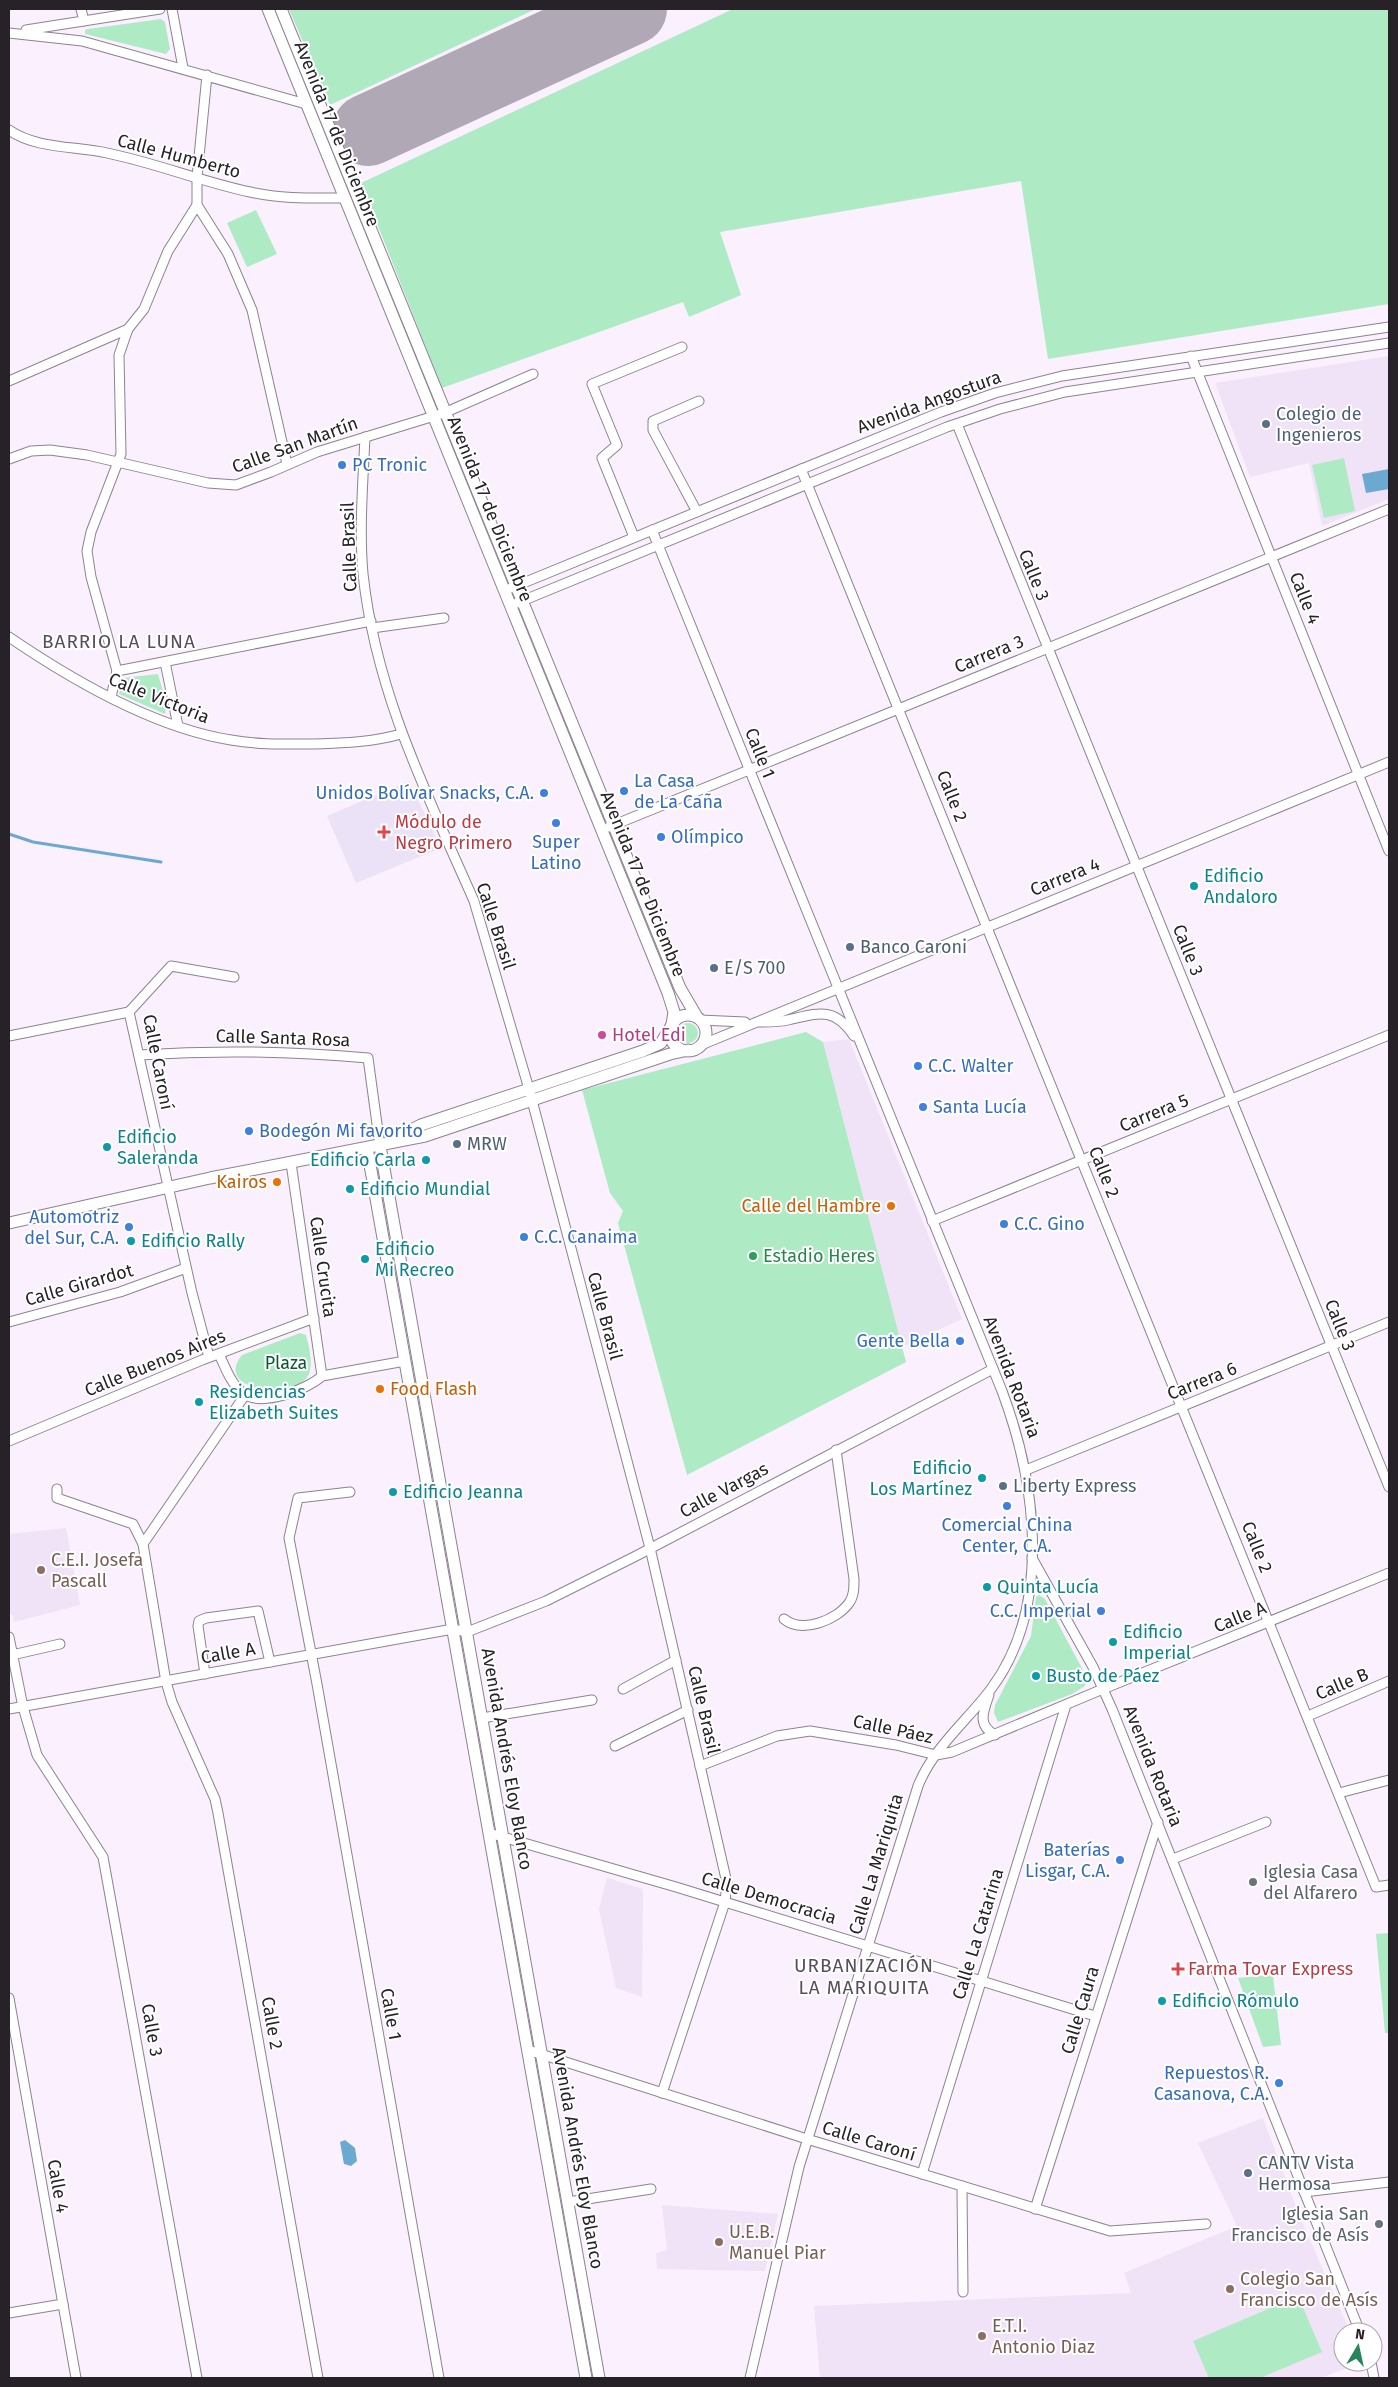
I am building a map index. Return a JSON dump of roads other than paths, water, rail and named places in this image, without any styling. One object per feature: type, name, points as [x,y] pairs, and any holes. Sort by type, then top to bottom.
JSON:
[{"type":"street","points":[[81,9],[84,21]]},
{"type":"street","points":[[9,33],[160,9]]},
{"type":"street","points":[[172,9],[182,68]]},
{"type":"street","name":"Avenida 17 de Diciembre","points":[[268,9],[668,993],[674,1012],[671,1026]]},
{"type":"street","name":"Avenida 17 de Diciembre","points":[[281,9],[444,413],[680,988],[698,1018]]},
{"type":"street","points":[[9,33],[82,41],[306,104]]},
{"type":"street","points":[[207,76],[196,177],[197,206],[228,254],[252,310],[287,464]]},
{"type":"street","name":"Calle Humberto","points":[[9,130],[18,136],[36,142],[106,153],[251,192],[278,196],[344,198]]},
{"type":"street","points":[[110,697],[117,671],[91,578],[87,551],[91,532],[118,463],[122,446],[119,355],[128,328],[144,309],[168,251],[197,206]]},
{"type":"street","name":"Avenida Angostura","points":[[504,591],[941,412],[995,393],[1062,376],[1389,326]]},
{"type":"street","points":[[9,381],[128,328]]},
{"type":"street","name":"Avenida Angostura","points":[[510,606],[957,424],[1046,396],[1389,343]]},
{"type":"street","points":[[634,537],[602,458],[617,445],[592,384],[682,347]]},
{"type":"street","name":"Calle 4","points":[[1191,356],[1389,851]]},
{"type":"street","name":"Calle San Martín","points":[[9,458],[31,451],[50,450],[223,486],[245,482],[311,454],[444,413],[533,374]]},
{"type":"street","points":[[697,512],[653,430],[653,421],[699,401]]},
{"type":"street","name":"Calle 3","points":[[957,424],[1389,1487]]},
{"type":"street","name":"Calle Brasil","points":[[365,437],[362,556],[371,625],[384,684],[401,734],[476,909],[530,1095],[650,1548],[727,1883],[725,1902],[662,2093]]},
{"type":"street","name":"Calle 2","points":[[800,469],[1270,1622],[1376,1887],[1389,1886]]},
{"type":"street","name":"Carrera 3","points":[[602,830],[1389,509]]},
{"type":"street","name":"Calle 1","points":[[652,530],[838,988]]},
{"type":"street","points":[[117,671],[371,625],[444,618]]},
{"type":"street","name":"Calle Victoria","points":[[9,637],[50,665],[110,697],[178,726],[230,740],[263,743],[363,742],[401,734]]},
{"type":"street","points":[[165,662],[178,726]]},
{"type":"street","name":"Carrera 4","points":[[701,1045],[1389,762]]},
{"type":"street","name":"Calle Caroní","points":[[210,1358],[186,1268],[129,1012],[171,966],[234,978]]},
{"type":"street","name":"Avenida Rotaria","points":[[838,988],[1016,1427],[1026,1470],[1031,1557],[1103,1689],[1158,1822],[1356,2322]]},
{"type":"street","points":[[9,1036],[129,1012]]},
{"type":"street","name":"Avenida Rotaria","points":[[754,1022],[776,1022],[825,1013],[842,1020],[861,1047]]},
{"type":"street","points":[[9,1223],[168,1188],[425,1136],[530,1095],[649,1049],[661,1043],[671,1026],[683,1015],[698,1018],[706,1032],[701,1045],[688,1050],[530,1095]]},
{"type":"street","name":"Carrera 4","points":[[698,1018],[728,1023],[754,1022]]},
{"type":"street","points":[[671,1026],[671,1037],[675,1045],[688,1050]]},
{"type":"street","name":"Carrera 5","points":[[932,1221],[1389,1035]]},
{"type":"street","name":"Calle Santa Rosa","points":[[139,1055],[249,1051],[305,1052],[368,1058],[380,1146]]},
{"type":"street","name":"Avenida Andrés Eloy Blanco","points":[[380,1146],[599,2378]]},
{"type":"street","name":"Avenida Andrés Eloy Blanco","points":[[367,1148],[586,2378]]},
{"type":"street","name":"Calle Crucita","points":[[291,1163],[322,1376]]},
{"type":"street","name":"Calle Girardot","points":[[9,1322],[120,1292],[186,1268]]},
{"type":"street","name":"Calle Buenos Aires","points":[[9,1441],[219,1354],[314,1318]]},
{"type":"street","name":"Carrera 6","points":[[1026,1470],[1389,1322]]},
{"type":"street","points":[[219,1354],[236,1386],[245,1395],[259,1398],[292,1393],[311,1385],[322,1376],[405,1361]]},
{"type":"street","name":"Calle Vargas","points":[[466,1632],[546,1601],[993,1368]]},
{"type":"street","points":[[143,1544],[245,1395]]},
{"type":"street","points":[[784,1619],[804,1626],[818,1622],[844,1608],[852,1597],[854,1580],[836,1450]]},
{"type":"street","points":[[57,1489],[57,1498],[133,1524],[143,1544],[166,1682]]},
{"type":"street","name":"Calle 1","points":[[350,1492],[298,1498],[288,1538],[311,1655],[439,2378]]},
{"type":"street","name":"Calle La Mariquita","points":[[750,2378],[807,2139],[922,1774],[991,1690],[1011,1656],[1023,1628],[1029,1596],[1031,1557]]},
{"type":"street","name":"Calle A","points":[[1103,1689],[1389,1573]]},
{"type":"street","points":[[205,1674],[198,1626],[199,1621],[206,1618],[258,1611],[270,1662]]},
{"type":"street","points":[[453,1628],[466,1632]]},
{"type":"street","name":"Calle A","points":[[9,1709],[166,1682],[453,1628]]},
{"type":"street","name":"Calle 3","points":[[9,1640],[23,1707],[37,1755],[103,1857],[197,2378]]},
{"type":"street","points":[[12,1655],[60,1644]]},
{"type":"street","points":[[623,1689],[676,1660]]},
{"type":"street","name":"Calle B","points":[[1308,1716],[1389,1681]]},
{"type":"street","name":"Calle 2","points":[[166,1682],[172,1702],[215,1799],[318,2378]]},
{"type":"street","name":"Calle Páez","points":[[700,1766],[777,1736],[810,1731],[896,1745],[936,1755],[952,1752],[995,1736],[1103,1689]]},
{"type":"street","points":[[991,1690],[984,1711],[983,1722],[986,1730],[995,1736]]},
{"type":"street","points":[[482,1718],[592,1700]]},
{"type":"street","name":"Calle La Catarina","points":[[922,2174],[1066,1705]]},
{"type":"street","points":[[615,1746],[688,1710]]},
{"type":"street","points":[[1339,1793],[1389,1780]]},
{"type":"street","name":"Calle Caura","points":[[1035,2209],[1158,1822]]},
{"type":"street","points":[[1173,1860],[1266,1822]]},
{"type":"street","name":"Calle Democracia","points":[[489,1832],[725,1902],[1095,2016]]},
{"type":"street","name":"Calle 4","points":[[9,1998],[76,2378]]},
{"type":"street","name":"Calle Caroní","points":[[528,2050],[807,2139],[1110,2231],[1124,2232],[1206,2224]]},
{"type":"street","points":[[1304,2192],[1389,2182]]},
{"type":"street","points":[[962,2186],[963,2292]]},
{"type":"street","points":[[568,2202],[651,2189]]},
{"type":"street","points":[[9,2313],[63,2304]]},
{"type":"water","points":[[1389,469],[1389,489],[1366,493],[1362,474]]},
{"type":"water","points":[[345,2140],[355,2148],[357,2161],[351,2166],[344,2164],[340,2142]]},
{"type":"waterway","points":[[9,834],[33,842],[161,862]]},
{"type":"place","name":"Colegio de Ingenieros","points":[[1266,424]]},
{"type":"place","name":"PC Tronic","points":[[342,465]]},
{"type":"place","name":"La Casa de La Caña","points":[[624,791]]},
{"type":"place","name":"Unidos Bolívar Snacks, C.A.","points":[[544,793]]},
{"type":"place","name":"Super Latino","points":[[556,823]]},
{"type":"place","name":"Módulo de Negro Primero","points":[[384,832]]},
{"type":"place","name":"Olímpico","points":[[661,837]]},
{"type":"place","name":"Edificio Andaloro","points":[[1194,886]]},
{"type":"place","name":"Banco Caroni","points":[[850,947]]},
{"type":"place","name":"E/S 700","points":[[714,968]]},
{"type":"place","name":"Hotel Edi","points":[[602,1035]]},
{"type":"place","name":"C.C. Walter","points":[[918,1066]]},
{"type":"place","name":"Santa Lucía","points":[[923,1107]]},
{"type":"place","name":"Bodegón Mi favorito","points":[[249,1131]]},
{"type":"place","name":"MRW","points":[[457,1144]]},
{"type":"place","name":"Edificio Saleranda","points":[[107,1147]]},
{"type":"place","name":"Edificio Carla","points":[[426,1160]]},
{"type":"place","name":"Kairos","points":[[277,1182]]},
{"type":"place","name":"Edificio Mundial","points":[[350,1189]]},
{"type":"place","name":"Calle del Hambre","points":[[891,1206]]},
{"type":"place","name":"C.C. Gino","points":[[1004,1224]]},
{"type":"place","name":"Automotriz del Sur, C.A.","points":[[129,1227]]},
{"type":"place","name":"C.C. Canaima","points":[[524,1237]]},
{"type":"place","name":"Edificio Rally","points":[[131,1241]]},
{"type":"place","name":"Estadio Heres","points":[[753,1256]]},
{"type":"place","name":"Edificio Mi Recreo","points":[[365,1259]]},
{"type":"place","name":"Gente Bella","points":[[960,1341]]},
{"type":"place","name":"Food Flash","points":[[380,1389]]},
{"type":"place","name":"Residencias Elizabeth Suites","points":[[199,1402]]},
{"type":"place","name":"Edificio Los Martínez","points":[[982,1478]]},
{"type":"place","name":"Liberty Express","points":[[1003,1486]]},
{"type":"place","name":"Edificio Jeanna","points":[[393,1492]]},
{"type":"place","name":"Comercial China Center, C.A.","points":[[1007,1506]]},
{"type":"place","name":"C.E.I. Josefa Pascall","points":[[41,1570]]},
{"type":"place","name":"Quinta Lucía","points":[[987,1587]]},
{"type":"place","name":"C.C. Imperial","points":[[1101,1611]]},
{"type":"place","name":"Edificio Imperial","points":[[1113,1642]]},
{"type":"place","name":"Busto de Páez","points":[[1036,1676]]},
{"type":"place","name":"Baterías Lisgar, C.A.","points":[[1120,1860]]},
{"type":"place","name":"Iglesia Casa del Alfarero","points":[[1253,1882]]},
{"type":"place","name":"Farma Tovar Express","points":[[1178,1969]]},
{"type":"place","name":"Edificio Rómulo","points":[[1162,2001]]},
{"type":"place","name":"Repuestos R. Casanova, C.A.","points":[[1279,2083]]},
{"type":"place","name":"CANTV Vista Hermosa","points":[[1248,2173]]},
{"type":"place","name":"Iglesia San Francisco de Asís","points":[[1379,2224]]},
{"type":"place","name":"U.E.B. Manuel Piar","points":[[719,2242]]},
{"type":"place","name":"Colegio San Francisco de Asís","points":[[1230,2289]]},
{"type":"place","name":"E.T.I. Antonio Diaz","points":[[982,2336]]},
{"type":"district","name":"BARRIO LA LUNA","points":[[119,641]]},
{"type":"district","name":"URBANIZACIÓN LA MARIQUITA","points":[[864,1976]]},
{"type":"park label","name":"Plaza","points":[[286,1363]]}]
